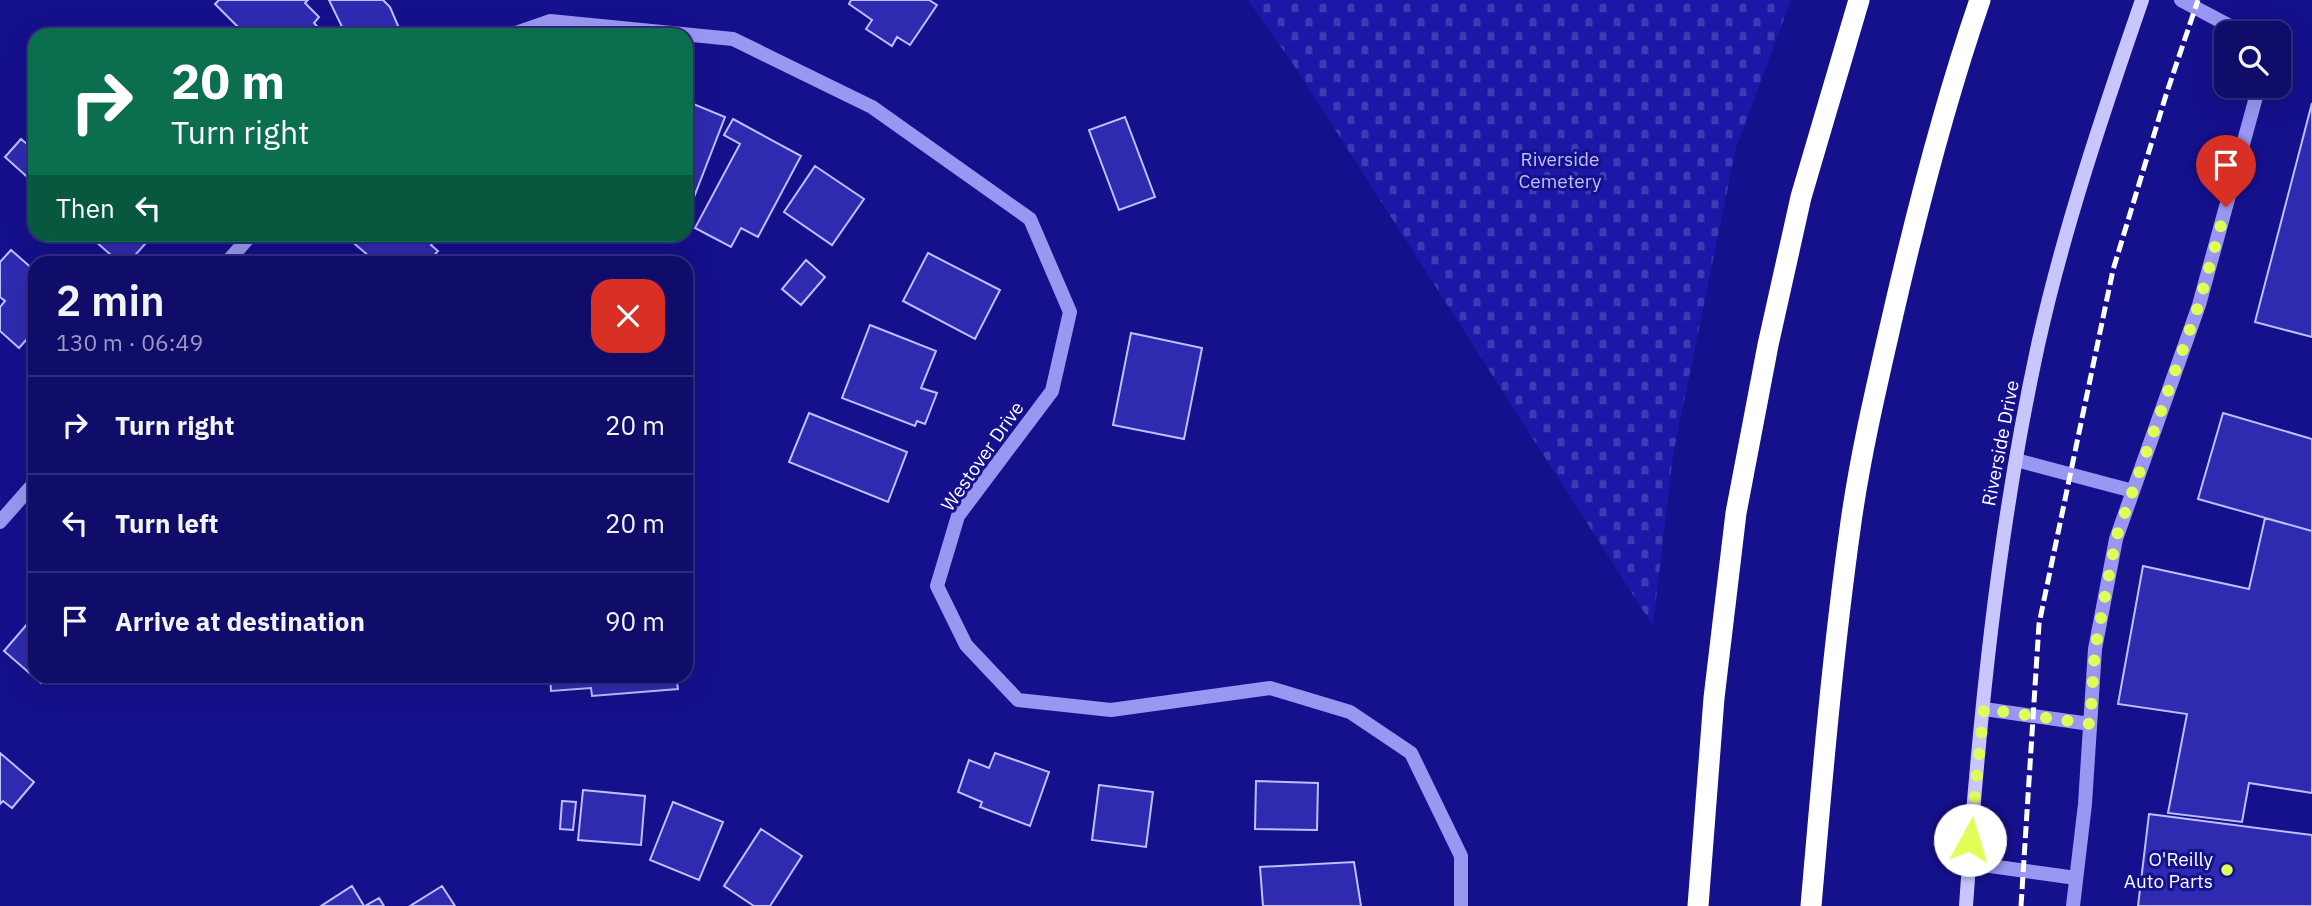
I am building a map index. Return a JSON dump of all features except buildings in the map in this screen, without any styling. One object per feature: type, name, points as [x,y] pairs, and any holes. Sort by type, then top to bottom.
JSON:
[{"type":"highway","points":[[1698,906],[1714,698],[1736,513],[1768,345],[1801,197],[1859,0]]},
{"type":"highway","points":[[1811,906],[1827,719],[1851,520],[1877,384],[1913,231],[1980,0]]},
{"type":"main road","name":"Riverside Drive","points":[[1966,906],[1984,709],[2007,507],[2016,460],[2039,344],[2089,156],[2142,0]]},
{"type":"street","points":[[2181,0],[2220,21]]},
{"type":"street","name":"Westover Drive","points":[[530,28],[550,21],[621,28]]},
{"type":"street","name":"Westover Drive","points":[[693,35],[733,39],[872,107],[1030,219],[1070,312],[1052,391],[958,516],[947,550],[937,586],[966,645],[1018,700],[1111,710],[1270,688],[1350,712],[1411,753],[1461,856],[1461,906]]},
{"type":"street","points":[[2073,906],[2085,804],[2095,649],[2116,538],[2199,304],[2256,98]]},
{"type":"street","points":[[232,256],[245,242]]},
{"type":"street","points":[[2016,460],[2133,491]]},
{"type":"street","points":[[0,522],[28,490]]},
{"type":"street","points":[[1984,709],[2090,724]]},
{"type":"street","points":[[1969,863],[2076,878]]},
{"type":"green space","name":"Riverside Cemetery","points":[[1248,0],[1791,0],[1736,148],[1673,455],[1653,626],[1293,64]]},
{"type":"railway","points":[[2021,906],[2039,624],[2113,270],[2198,0]]},
{"type":"place","name":"O'Reilly Auto Parts","points":[[2227,870]]},
{"type":"route","points":[[1970,840],[1984,709],[2090,724],[2095,649],[2116,538],[2199,304],[2226,207]]}]
